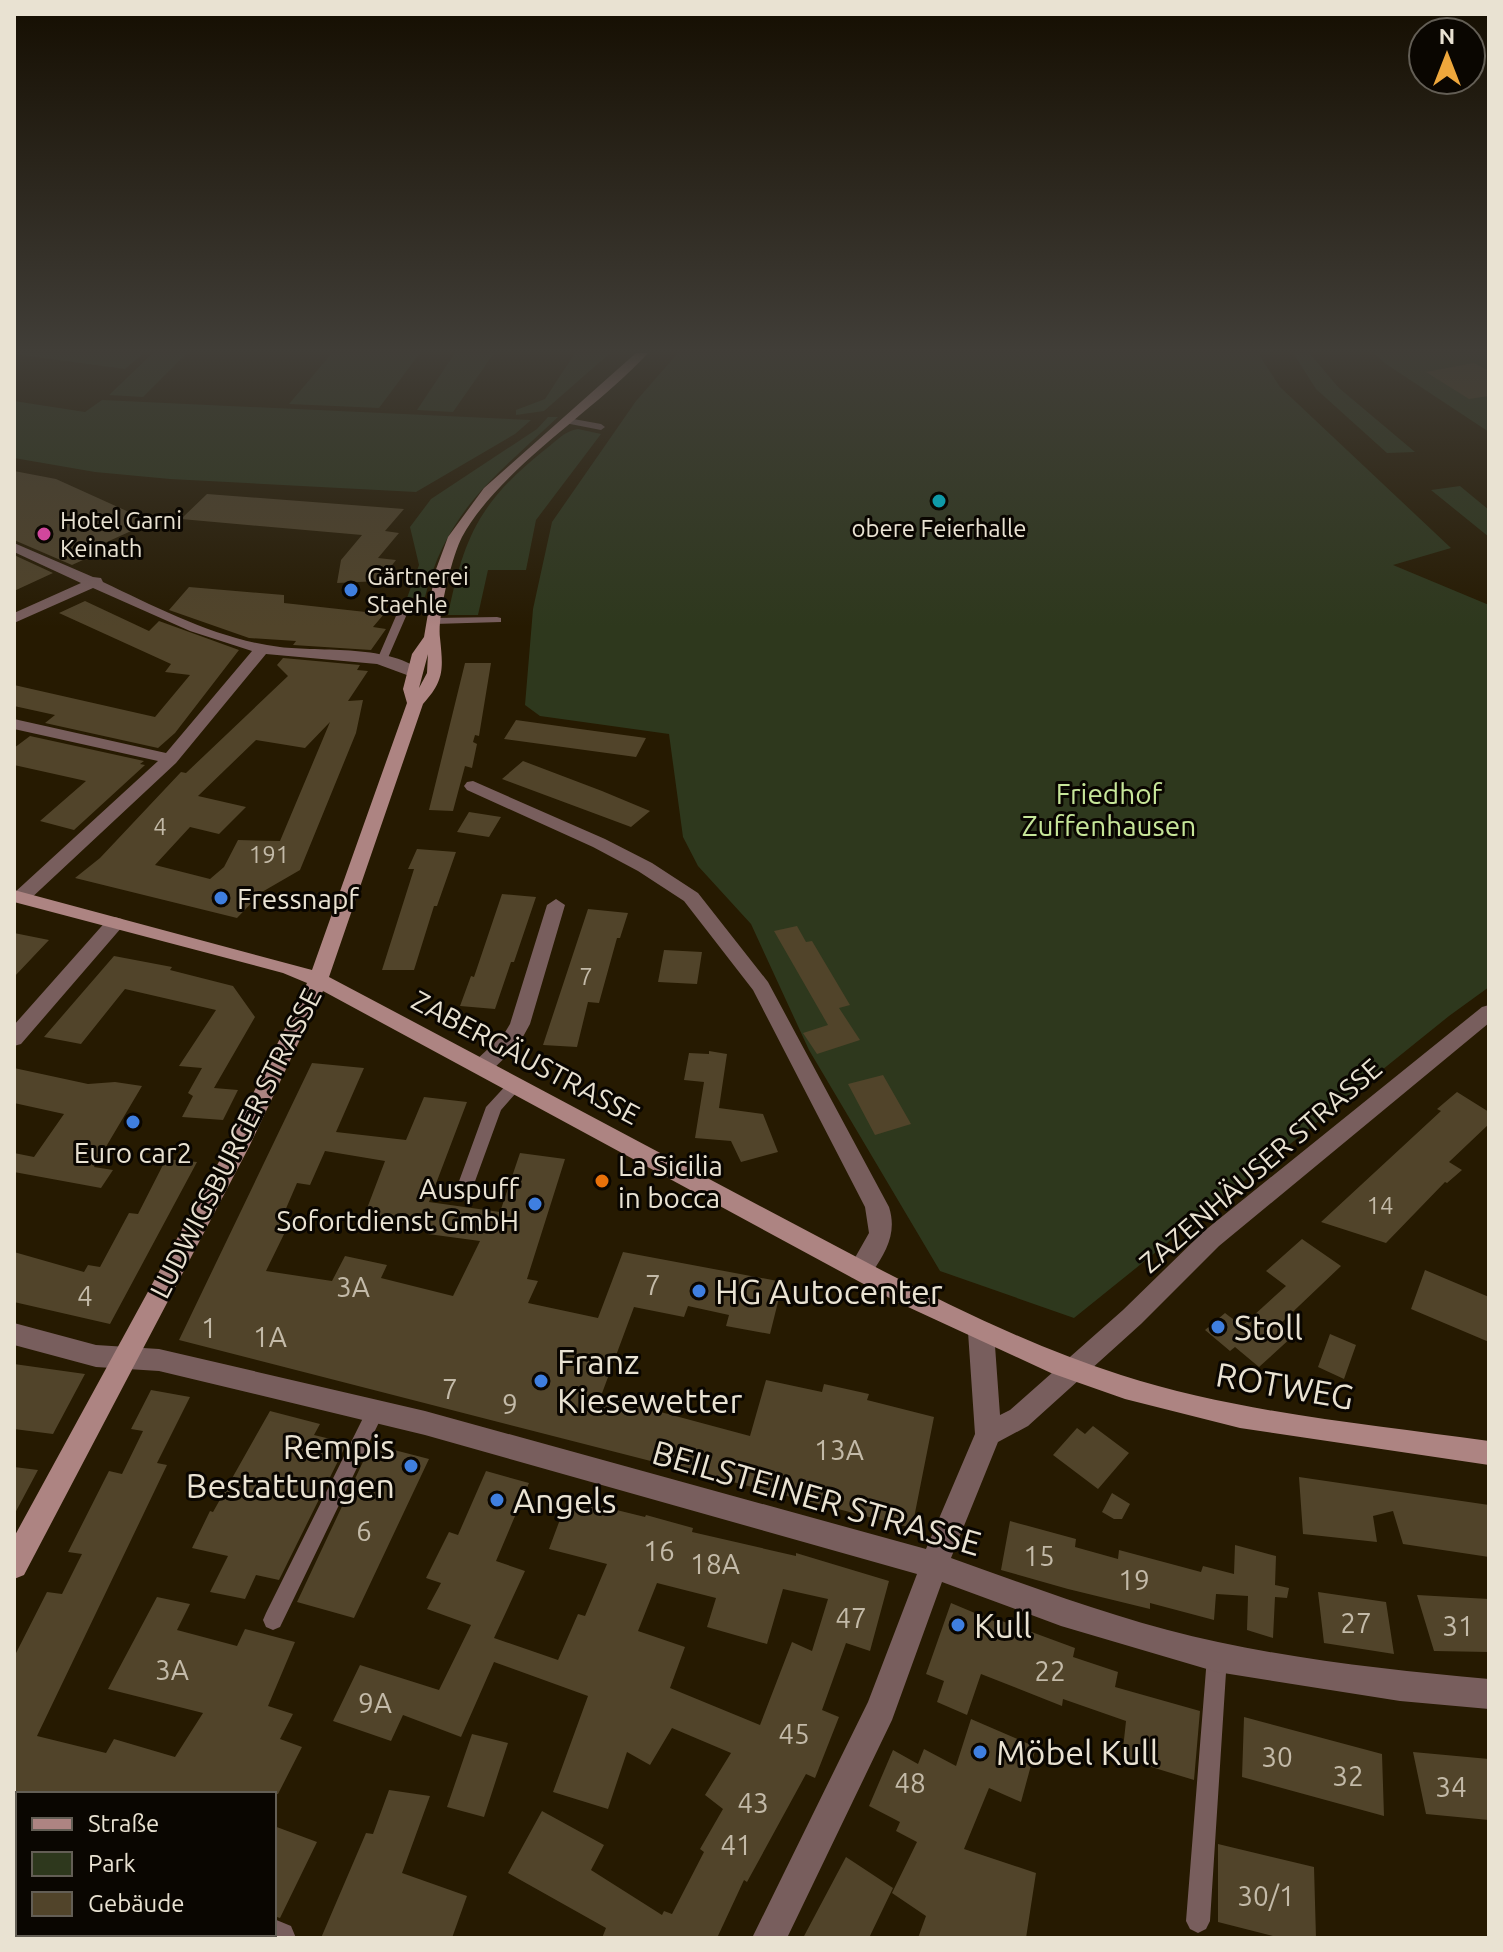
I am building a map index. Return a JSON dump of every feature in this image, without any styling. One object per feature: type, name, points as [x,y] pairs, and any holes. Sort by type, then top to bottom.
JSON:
[{"type":"main road","name":"LUDWIGSBURGER STRASSE","points":[[14,1565],[238,1147],[318,980],[415,703],[429,690],[439,654],[433,629],[436,603],[450,549],[489,491],[542,444]]},
{"type":"main road","name":"LUDWIGSBURGER STRASSE","points":[[415,703],[411,689],[420,654],[433,629]]},
{"type":"main road","name":"ZABERGÄUSTRASSE","points":[[17,897],[289,968],[318,980],[860,1270],[981,1332],[1073,1368]]},
{"type":"main road","name":"ROTWEG","points":[[1073,1368],[1156,1397],[1222,1412],[1489,1453]]},
{"type":"street","points":[[14,547],[96,581],[199,631],[262,649],[390,663],[415,673]]},
{"type":"street","points":[[14,619],[96,581]]},
{"type":"street","points":[[17,897],[170,759],[262,649]]},
{"type":"street","points":[[14,724],[170,759]]},
{"type":"street","points":[[473,786],[599,843],[645,867],[691,897],[761,987],[877,1207],[883,1223],[881,1233],[878,1244],[860,1270]]},
{"type":"street","points":[[482,1067],[512,1039],[520,1024],[556,905]]},
{"type":"street","points":[[14,1039],[115,923]]},
{"type":"street","name":"ZAZENHÄUSER STRASSE","points":[[988,1434],[1019,1418],[1132,1317],[1211,1239],[1489,1012]]},
{"type":"street","points":[[769,1938],[881,1709],[934,1565],[988,1434],[981,1332]]},
{"type":"street","name":"BEILSTEINER STRASSE","points":[[14,1334],[96,1356],[159,1360],[543,1455],[934,1565],[1061,1612],[1217,1657],[1400,1686],[1489,1694]]},
{"type":"lane","points":[[390,663],[406,604],[436,603]]},
{"type":"lane","points":[[433,629],[497,620]]},
{"type":"lane","points":[[462,1195],[494,1107],[515,1085]]},
{"type":"lane","points":[[273,1620],[375,1412]]},
{"type":"lane","points":[[1198,1921],[1217,1657]]},
{"type":"green space","points":[[14,444],[498,444],[416,492],[170,479],[95,472],[14,458]]},
{"type":"green space","points":[[514,444],[529,444],[494,477],[460,517],[434,566],[425,597],[407,598],[419,565],[410,527],[431,499]]},
{"type":"green space","points":[[552,444],[593,444],[536,520],[526,570],[488,570],[478,615],[448,615],[461,564],[477,523],[503,488]]},
{"type":"green space","name":"Friedhof Zuffenhausen","points":[[606,444],[1341,444],[1451,548],[1393,565],[1489,605],[1489,987],[1074,1318],[940,1271],[809,1050],[751,924],[698,866],[683,837],[669,734],[540,716],[525,705],[533,609],[552,522]]},
{"type":"green space","points":[[1377,444],[1406,444],[1415,452],[1387,453]]},
{"type":"green space","points":[[1460,486],[1489,510],[1489,537],[1431,490]]},
{"type":"building","points":[[14,471],[56,479],[151,522],[98,546],[107,549],[72,565],[14,540]]},
{"type":"building","points":[[207,494],[404,509],[385,531],[399,533],[378,558],[396,560],[380,581],[337,583],[341,560],[362,535],[181,519]]},
{"type":"building","points":[[14,555],[53,573],[14,591]]},
{"type":"building","points":[[189,587],[284,595],[284,603],[384,614],[373,627],[386,629],[371,650],[293,645],[296,641],[249,638],[169,610]]},
{"type":"building","points":[[85,601],[149,631],[159,621],[239,650],[175,733],[158,748],[45,723],[55,715],[14,706],[14,685],[155,717],[190,675],[165,672],[171,664],[59,613]]},
{"type":"building","points":[[283,658],[360,665],[357,670],[368,671],[348,701],[363,700],[356,733],[300,870],[262,892],[237,918],[75,878],[100,858],[181,772],[186,773],[288,676],[277,665]],"holes":[[[330,722],[280,841],[238,840],[224,867],[210,879],[155,865],[190,827],[219,834],[246,807],[198,796],[256,740],[305,748]]]},
{"type":"building","points":[[465,663],[491,663],[479,736],[475,735],[473,742],[477,744],[472,768],[465,766],[453,811],[429,810]]},
{"type":"building","points":[[516,720],[646,738],[636,757],[504,739]]},
{"type":"building","points":[[30,736],[144,761],[140,764],[145,765],[74,830],[40,821],[86,781],[14,765],[14,748]]},
{"type":"building","points":[[523,761],[650,811],[631,827],[502,779]]},
{"type":"building","points":[[469,812],[501,817],[489,837],[457,832]]},
{"type":"building","points":[[417,849],[456,852],[437,906],[434,906],[414,970],[382,970],[414,869],[408,869]]},
{"type":"building","points":[[502,894],[536,897],[514,962],[511,962],[495,1009],[460,1006],[471,976],[474,977]]},
{"type":"building","points":[[588,909],[628,913],[620,938],[617,938],[599,1003],[588,1002],[577,1047],[543,1045]]},
{"type":"building","points":[[797,926],[806,942],[812,941],[850,1005],[839,1008],[860,1040],[817,1054],[803,1033],[828,1025],[774,931]]},
{"type":"building","points":[[14,933],[49,940],[14,977]]},
{"type":"building","points":[[664,950],[702,952],[697,984],[658,982]]},
{"type":"building","points":[[114,956],[172,967],[170,970],[233,986],[255,1017],[214,1088],[238,1090],[223,1120],[182,1117],[193,1096],[188,1093],[202,1068],[179,1066],[216,1010],[125,989],[81,1044],[44,1037]]},
{"type":"building","points":[[709,1051],[727,1054],[719,1108],[763,1114],[778,1152],[741,1162],[731,1141],[695,1138],[704,1082],[684,1080],[689,1053],[709,1054]]},
{"type":"building","points":[[312,1063],[364,1068],[336,1132],[406,1140],[424,1097],[467,1102],[429,1202],[500,1212],[520,1153],[565,1159],[527,1279],[538,1281],[528,1303],[598,1318],[623,1252],[783,1282],[770,1334],[726,1326],[729,1315],[688,1306],[684,1317],[634,1307],[601,1396],[750,1436],[766,1380],[822,1392],[824,1384],[869,1394],[867,1400],[934,1417],[912,1528],[179,1340]],"holes":[[[325,1151],[385,1161],[363,1219],[431,1225],[428,1234],[480,1241],[453,1296],[381,1278],[387,1265],[345,1256],[332,1281],[266,1271],[287,1228],[278,1227],[297,1183],[310,1185]]]},
{"type":"building","points":[[14,1068],[88,1084],[115,1082],[142,1086],[94,1167],[113,1170],[101,1188],[14,1172],[14,1153],[34,1157],[64,1114],[14,1103]]},
{"type":"building","points":[[883,1075],[911,1124],[875,1135],[848,1084]]},
{"type":"building","points":[[1457,1092],[1489,1112],[1489,1124],[1449,1162],[1462,1170],[1445,1182],[1386,1243],[1321,1222],[1441,1111],[1437,1109]]},
{"type":"building","points":[[166,1159],[197,1162],[110,1324],[14,1302],[14,1252],[84,1272],[88,1265],[100,1267],[129,1213],[138,1214]]},
{"type":"building","points":[[1302,1239],[1341,1266],[1279,1325],[1293,1336],[1259,1367],[1235,1347],[1230,1351],[1205,1330],[1225,1313],[1242,1326],[1286,1286],[1266,1271]]},
{"type":"building","points":[[1425,1270],[1489,1297],[1489,1342],[1411,1309]]},
{"type":"building","points":[[1330,1334],[1356,1345],[1344,1379],[1318,1367]]},
{"type":"building","points":[[14,1364],[85,1374],[53,1434],[14,1429]]},
{"type":"building","points":[[151,1390],[190,1397],[157,1463],[167,1465],[37,1736],[106,1753],[114,1739],[175,1757],[203,1713],[108,1689],[157,1597],[190,1604],[177,1630],[237,1646],[245,1629],[295,1642],[268,1706],[293,1714],[280,1739],[302,1747],[278,1794],[14,1794],[14,1657],[47,1592],[62,1594],[82,1554],[68,1552],[109,1471],[122,1474],[143,1431],[131,1429]]},
{"type":"building","points":[[270,1411],[320,1424],[314,1435],[347,1443],[279,1580],[256,1575],[245,1599],[210,1592],[228,1556],[192,1548],[210,1511],[213,1512]]},
{"type":"building","points":[[1093,1426],[1129,1453],[1098,1489],[1053,1455],[1077,1428],[1085,1434]]},
{"type":"building","points":[[375,1445],[429,1459],[354,1618],[297,1602],[369,1449]]},
{"type":"building","points":[[14,1467],[38,1470],[14,1515]]},
{"type":"building","points":[[486,1471],[529,1483],[496,1561],[525,1571],[494,1638],[558,1660],[578,1614],[585,1616],[607,1564],[549,1549],[568,1498],[646,1515],[693,1528],[692,1532],[796,1556],[796,1553],[889,1581],[870,1651],[846,1643],[822,1710],[839,1717],[815,1778],[806,1774],[747,1882],[744,1880],[717,1938],[602,1938],[606,1928],[508,1873],[542,1811],[604,1845],[591,1870],[662,1915],[664,1911],[672,1914],[704,1852],[700,1849],[723,1809],[705,1795],[731,1753],[672,1728],[650,1765],[627,1752],[608,1809],[553,1792],[588,1696],[494,1662],[461,1737],[403,1715],[391,1741],[333,1721],[360,1665],[439,1690],[471,1625],[427,1609],[441,1583],[426,1578],[449,1532],[458,1535]],"holes":[[[657,1583],[716,1598],[707,1627],[767,1644],[783,1589],[828,1599],[812,1651],[792,1642],[760,1725],[670,1688],[685,1647],[638,1631]]]},
{"type":"building","points":[[1299,1477],[1489,1505],[1489,1557],[1403,1544],[1393,1511],[1373,1516],[1377,1542],[1303,1534]]},
{"type":"building","points":[[1112,1493],[1130,1504],[1122,1519],[1114,1519],[1102,1512]]},
{"type":"building","points":[[1010,1521],[1076,1539],[1075,1547],[1118,1559],[1119,1550],[1201,1572],[1203,1566],[1234,1574],[1235,1545],[1276,1556],[1275,1585],[1289,1588],[1287,1598],[1275,1597],[1273,1638],[1247,1630],[1248,1596],[1216,1594],[1214,1620],[1150,1603],[1150,1609],[1001,1570]]},
{"type":"building","points":[[1318,1592],[1386,1602],[1394,1654],[1324,1643]]},
{"type":"building","points":[[1417,1595],[1489,1599],[1489,1652],[1434,1651]]},
{"type":"building","points":[[951,1603],[1001,1624],[1002,1621],[1075,1648],[1073,1657],[1118,1672],[1115,1687],[1200,1711],[1194,1780],[1122,1758],[1126,1721],[1063,1699],[1062,1706],[981,1674],[967,1715],[937,1702],[944,1681],[926,1674]]},
{"type":"building","points":[[1244,1717],[1382,1754],[1384,1816],[1242,1777]]},
{"type":"building","points":[[971,1719],[1036,1747],[1021,1802],[989,1788],[964,1849],[1036,1873],[1026,1938],[918,1938],[926,1916],[892,1893],[917,1842],[896,1831],[900,1822],[869,1806],[893,1750],[918,1764],[924,1749],[956,1766]]},
{"type":"building","points":[[472,1734],[508,1743],[484,1817],[447,1807]]},
{"type":"building","points":[[1413,1752],[1489,1759],[1489,1820],[1426,1814]]},
{"type":"building","points":[[389,1790],[430,1796],[402,1873],[467,1896],[452,1938],[321,1938],[366,1833],[373,1834]]},
{"type":"building","points":[[276,1827],[317,1842],[280,1918],[276,1917]]},
{"type":"building","points":[[1218,1844],[1314,1867],[1316,1938],[1281,1938],[1218,1922]]},
{"type":"building","points":[[846,1857],[893,1888],[869,1938],[803,1938]]},
{"type":"place","name":"obere Feierhalle","points":[[939,501]]},
{"type":"place","name":"Hotel Garni Keinath","points":[[44,534]]},
{"type":"place","name":"Gärtnerei Staehle","points":[[351,590]]},
{"type":"place","name":"Fressnapf","points":[[221,898]]},
{"type":"place","name":"Euro car2","points":[[133,1122]]},
{"type":"place","name":"La Sicilia in bocca","points":[[602,1181]]},
{"type":"place","name":"Auspuff Sofortdienst GmbH","points":[[535,1204]]},
{"type":"place","name":"HG Autocenter","points":[[699,1291]]},
{"type":"place","name":"Stoll","points":[[1218,1327]]},
{"type":"place","name":"Franz Kiesewetter","points":[[541,1381]]},
{"type":"place","name":"Rempis Bestattungen","points":[[411,1466]]},
{"type":"place","name":"Angels","points":[[497,1500]]},
{"type":"place","name":"Kull","points":[[958,1625]]},
{"type":"place","name":"Möbel Kull","points":[[980,1752]]}]
